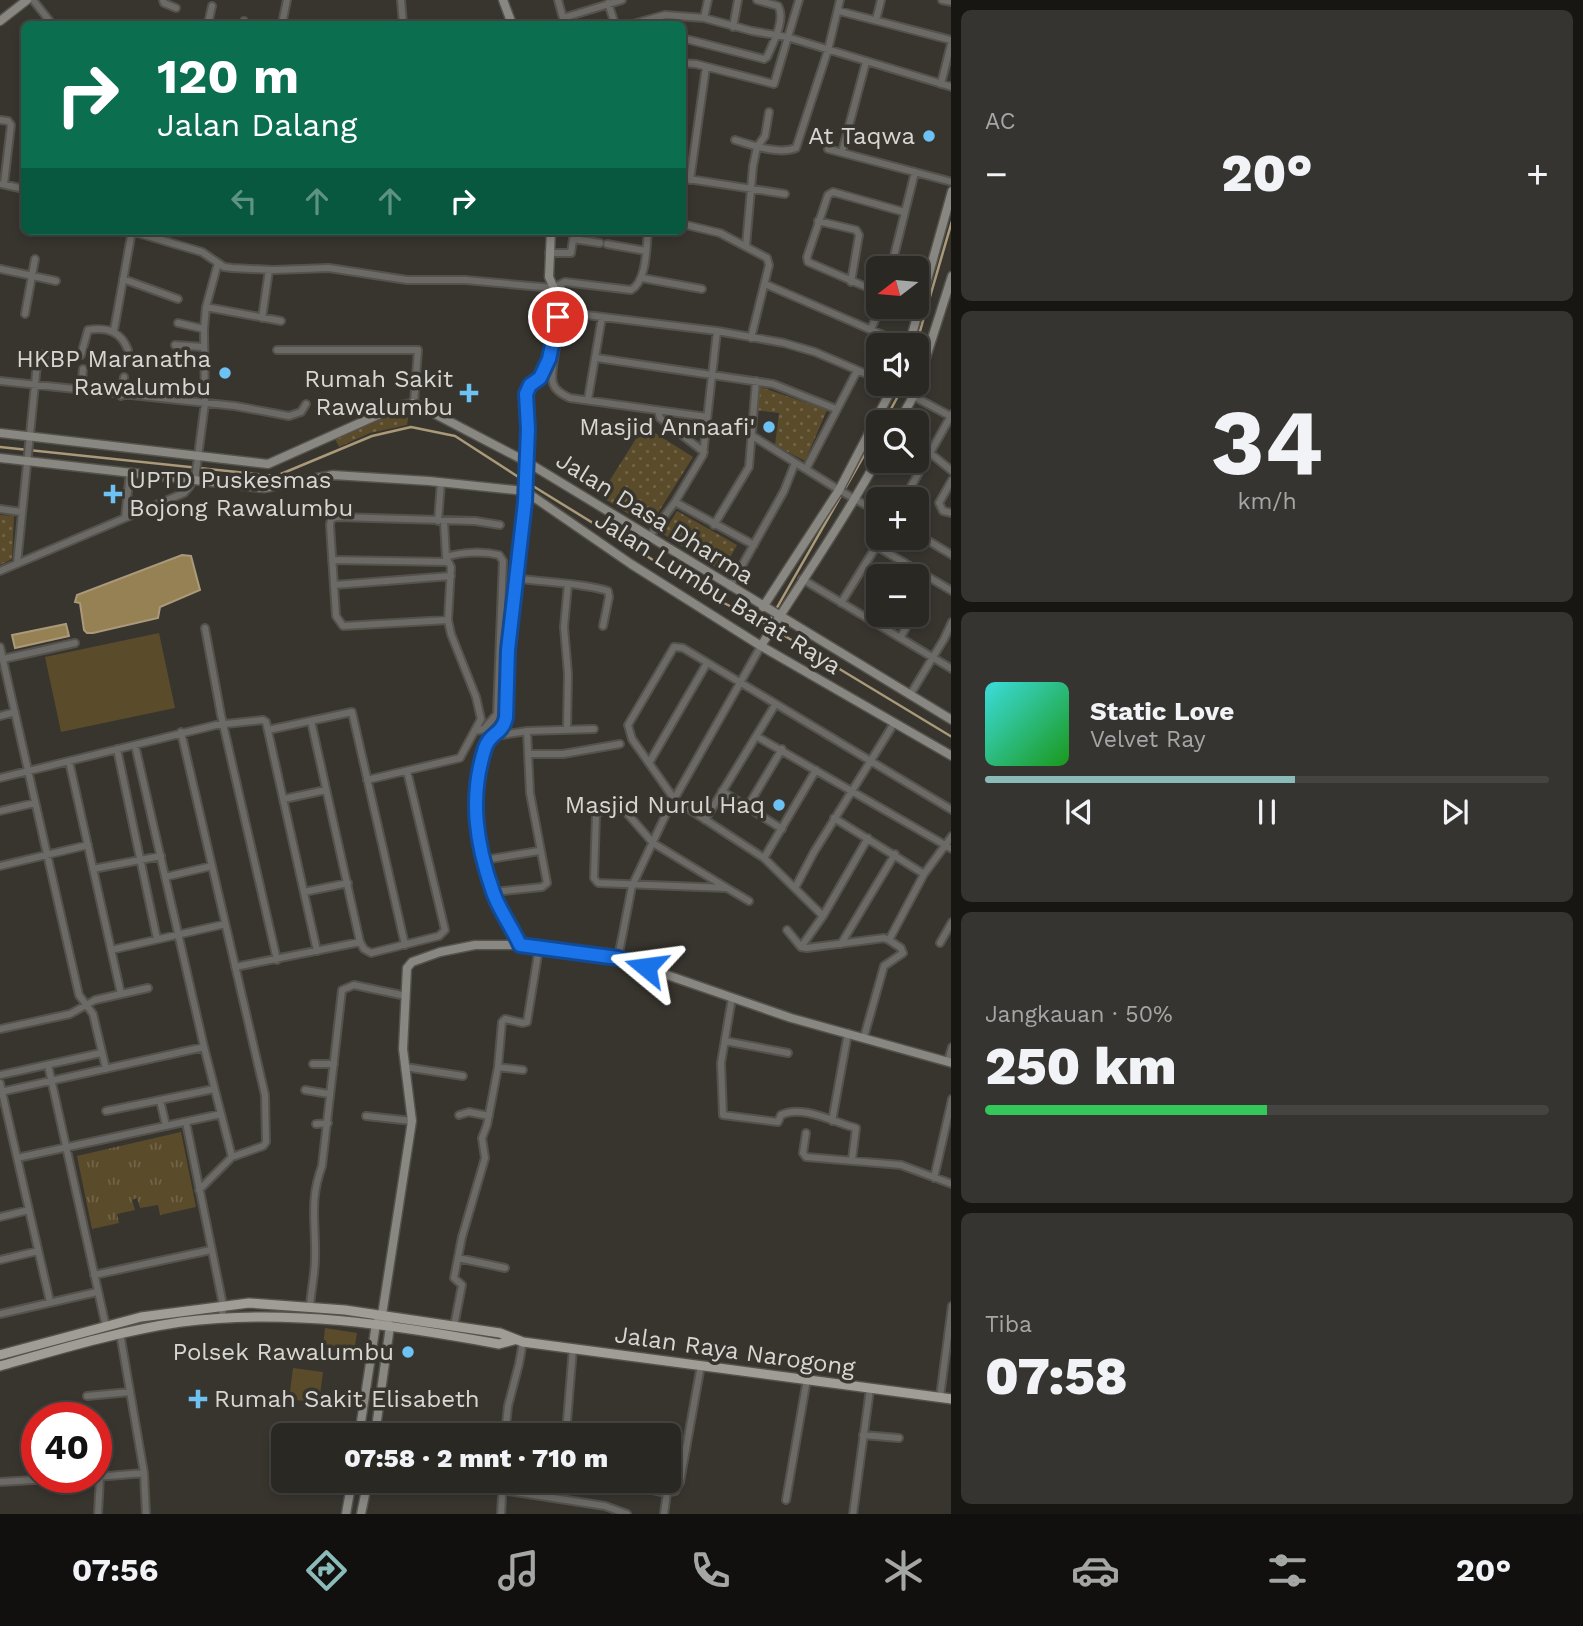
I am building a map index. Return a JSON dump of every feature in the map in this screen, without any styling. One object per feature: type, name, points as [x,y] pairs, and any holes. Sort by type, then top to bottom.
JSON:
[{"type":"main road","points":[[0,1354],[141,1317],[249,1303],[310,1307],[422,1326]]},
{"type":"main road","points":[[0,1366],[120,1332],[222,1318],[379,1320],[390,1326],[422,1326]]},
{"type":"main road","name":"Jalan Raya Narogong","points":[[422,1326],[454,1326],[500,1333],[519,1341],[951,1399]]},
{"type":"main road","name":"Jalan Raya Narogong","points":[[422,1326],[499,1344],[519,1341]]},
{"type":"street","points":[[0,21],[27,0]]},
{"type":"street","points":[[33,0],[50,21]]},
{"type":"street","points":[[163,0],[176,8]]},
{"type":"street","points":[[283,21],[287,0]]},
{"type":"street","points":[[401,0],[403,21]]},
{"type":"street","points":[[503,0],[511,21]]},
{"type":"street","points":[[558,0],[564,21],[608,2],[622,0]]},
{"type":"street","points":[[704,18],[708,0]]},
{"type":"street","points":[[733,27],[737,0]]},
{"type":"street","points":[[686,39],[764,59],[776,34],[781,9],[757,0]]},
{"type":"street","points":[[686,64],[774,84],[799,0]]},
{"type":"street","points":[[735,140],[757,147],[786,150],[796,148],[828,50],[840,0]]},
{"type":"street","points":[[876,20],[881,0]]},
{"type":"street","points":[[942,0],[951,2]]},
{"type":"street","points":[[608,2],[614,21]]},
{"type":"street","points":[[209,21],[212,6]]},
{"type":"street","points":[[839,11],[951,40],[941,84]]},
{"type":"street","points":[[644,21],[665,15],[704,18],[733,27],[787,37],[951,87]]},
{"type":"street","points":[[842,152],[866,62]]},
{"type":"street","points":[[706,67],[686,179],[785,194]]},
{"type":"street","points":[[746,246],[753,166],[757,147],[765,136],[769,112]]},
{"type":"street","points":[[0,120],[8,121],[11,125],[2,184],[21,188]]},
{"type":"street","points":[[828,149],[951,181]]},
{"type":"street","points":[[894,256],[915,172]]},
{"type":"street","points":[[910,333],[951,191]]},
{"type":"street","points":[[866,288],[808,262],[807,257],[828,195],[833,192],[904,212]]},
{"type":"street","points":[[818,221],[856,230],[859,234],[851,282]]},
{"type":"street","points":[[686,225],[710,230],[768,258],[765,284],[751,338]]},
{"type":"street","points":[[114,330],[131,235]]},
{"type":"street","points":[[145,235],[202,252],[233,268],[329,268],[407,280],[465,280],[553,288],[565,282],[631,290],[637,287],[642,278],[648,235]]},
{"type":"street","points":[[158,239],[160,235]]},
{"type":"street","points":[[520,945],[493,892],[478,838],[476,792],[485,746],[490,737],[503,729],[506,718],[508,650],[527,473],[526,394],[530,385],[540,378],[549,359],[558,317],[557,295],[549,281],[551,235]]},
{"type":"street","points":[[549,253],[571,253],[573,239],[646,251]]},
{"type":"street","points":[[24,314],[35,258]]},
{"type":"street","points":[[0,571],[184,493],[190,486],[199,458],[205,403],[206,307],[218,262]]},
{"type":"street","points":[[0,269],[56,281]]},
{"type":"street","points":[[262,318],[269,270]]},
{"type":"street","points":[[929,351],[948,302],[951,276]]},
{"type":"street","points":[[642,278],[702,289]]},
{"type":"street","points":[[123,279],[178,299]]},
{"type":"street","points":[[765,284],[880,333]]},
{"type":"street","points":[[206,307],[281,321]]},
{"type":"street","points":[[706,417],[565,396],[553,386],[557,342],[564,315],[570,313],[717,331],[805,349],[866,375]]},
{"type":"street","points":[[588,399],[603,317]]},
{"type":"street","points":[[871,329],[875,319]]},
{"type":"street","points":[[178,323],[204,329]]},
{"type":"street","points":[[16,564],[38,354],[80,355],[88,330],[114,330],[123,339],[128,350]]},
{"type":"street","points":[[650,536],[700,464],[704,452],[717,331]]},
{"type":"street","points":[[175,345],[204,347]]},
{"type":"street","points":[[0,433],[30,439],[268,464],[398,406],[414,403],[418,350],[277,350]]},
{"type":"street","points":[[597,358],[756,381],[791,390],[836,409]]},
{"type":"street","points":[[81,390],[83,369]]},
{"type":"street","points":[[806,469],[856,371]]},
{"type":"street","points":[[121,396],[124,377]]},
{"type":"street","points":[[0,381],[121,396],[235,406],[289,416],[301,412],[306,404]]},
{"type":"street","points":[[714,525],[752,458],[751,435],[756,381]]},
{"type":"street","points":[[618,958],[632,886],[668,810],[763,644],[773,614],[889,396]]},
{"type":"street","points":[[911,487],[951,416],[916,396]]},
{"type":"street","name":"Jalan Dasa Dharma","points":[[414,403],[527,462],[951,720]]},
{"type":"street","points":[[658,411],[660,418],[704,452]]},
{"type":"street","points":[[751,435],[866,505]]},
{"type":"street","points":[[930,453],[951,471]]},
{"type":"street","name":"Jalan Lumbu Barat Raya","points":[[0,458],[27,457],[264,488],[333,475],[525,488],[631,564],[894,725],[951,756]]},
{"type":"street","points":[[730,587],[783,491],[795,463]]},
{"type":"street","points":[[125,518],[130,472]]},
{"type":"street","points":[[773,614],[802,579],[869,473]]},
{"type":"street","points":[[951,480],[939,503],[943,511],[951,513]]},
{"type":"street","points":[[367,780],[460,758],[481,719],[481,712],[448,620],[451,576],[441,521],[441,482]]},
{"type":"street","points":[[674,502],[754,545]]},
{"type":"street","points":[[0,509],[21,512]]},
{"type":"street","points":[[448,620],[343,626],[336,616],[330,524],[334,518],[475,521],[500,525]]},
{"type":"street","points":[[929,541],[951,555]]},
{"type":"street","points":[[841,603],[874,550]]},
{"type":"street","points":[[883,550],[951,591]]},
{"type":"street","points":[[332,560],[447,560],[457,554],[499,555],[503,561],[498,714],[484,729],[475,731]]},
{"type":"street","points":[[334,585],[451,576]]},
{"type":"street","points":[[516,578],[608,591],[603,626]]},
{"type":"street","points":[[802,579],[951,669]]},
{"type":"street","points":[[567,729],[565,626],[568,584]]},
{"type":"street","points":[[909,695],[933,658],[948,641],[951,622]]},
{"type":"street","points":[[900,638],[906,627]]},
{"type":"street","points":[[205,628],[223,724],[276,960]]},
{"type":"street","points":[[2,662],[75,643]]},
{"type":"street","points":[[0,647],[79,995],[93,1014],[106,1069]]},
{"type":"street","points":[[824,916],[764,858],[675,800],[632,739],[628,725],[674,647],[683,648],[741,682],[951,810]]},
{"type":"street","points":[[649,762],[707,663]]},
{"type":"street","points":[[705,820],[775,705]]},
{"type":"street","points":[[0,716],[15,712]]},
{"type":"street","points":[[268,730],[352,712],[405,945]]},
{"type":"street","points":[[0,778],[181,732],[262,719],[268,730],[317,951]]},
{"type":"street","points":[[311,721],[360,942],[364,949],[371,953],[439,936],[445,930],[407,771]]},
{"type":"street","points":[[794,888],[894,725]]},
{"type":"street","points":[[490,737],[527,731],[594,729]]},
{"type":"street","points":[[493,892],[544,886],[547,879],[530,793],[527,731]]},
{"type":"street","points":[[181,732],[265,1095],[266,1142],[263,1146],[232,1157],[199,1190]]},
{"type":"street","points":[[756,736],[948,847]]},
{"type":"street","points":[[135,744],[204,1047],[232,1157]]},
{"type":"street","points":[[529,754],[563,754],[620,744]]},
{"type":"street","points":[[117,749],[157,939]]},
{"type":"street","points":[[748,806],[782,749]]},
{"type":"street","points":[[69,761],[121,994]]},
{"type":"street","points":[[764,858],[816,770]]},
{"type":"street","points":[[284,800],[327,790]]},
{"type":"street","points":[[722,791],[782,829]]},
{"type":"street","points":[[0,811],[35,803]]},
{"type":"street","points":[[727,888],[598,883],[595,881],[596,815],[617,809],[626,812],[653,843],[749,901]]},
{"type":"street","points":[[835,818],[924,874]]},
{"type":"street","points":[[889,940],[924,874],[948,847],[951,836]]},
{"type":"street","points":[[801,947],[824,916],[868,838]]},
{"type":"street","points":[[0,866],[88,845]]},
{"type":"street","points":[[484,860],[540,851]]},
{"type":"street","points":[[841,944],[895,855]]},
{"type":"street","points":[[93,869],[161,856]]},
{"type":"street","points":[[165,877],[212,866]]},
{"type":"street","points":[[304,892],[348,883]]},
{"type":"street","points":[[940,943],[951,922]]},
{"type":"street","points":[[111,950],[225,924]]},
{"type":"street","points":[[787,930],[801,947]]},
{"type":"street","points":[[801,947],[884,938],[901,948],[903,953],[884,966],[864,1037]]},
{"type":"street","points":[[235,967],[360,942]]},
{"type":"street","points":[[361,1423],[412,1121],[403,1049],[407,968],[412,962],[466,946],[520,945],[618,958],[791,1018],[950,1062],[951,1047]]},
{"type":"street","points":[[454,1326],[462,1285],[454,1278],[462,1237],[485,1158],[482,1138],[498,1067],[503,1020],[523,1023],[528,1020],[539,948]]},
{"type":"street","points":[[310,1307],[315,1262],[313,1202],[328,1124],[329,1094],[342,990],[354,985],[406,996]]},
{"type":"street","points":[[0,1028],[71,1014],[85,1005],[148,988]]},
{"type":"street","points":[[732,998],[721,1071],[723,1116],[778,1122],[781,1115],[792,1111],[856,1128],[852,1160]]},
{"type":"street","points":[[832,1121],[848,1033]]},
{"type":"street","points":[[725,1041],[788,1053]]},
{"type":"street","points":[[1,1092],[204,1047]]},
{"type":"street","points":[[0,1075],[101,1053]]},
{"type":"street","points":[[313,1064],[334,1064]]},
{"type":"street","points":[[48,1065],[108,1336]]},
{"type":"street","points":[[405,1067],[463,1076]]},
{"type":"street","points":[[498,1067],[523,1070]]},
{"type":"street","points":[[0,1083],[50,1302]]},
{"type":"street","points":[[106,1111],[215,1089]]},
{"type":"street","points":[[304,1090],[329,1094]]},
{"type":"street","points":[[934,1178],[941,1141],[950,1117],[951,1099]]},
{"type":"street","points":[[160,1100],[166,1126]]},
{"type":"street","points":[[459,1115],[469,1112],[489,1116]]},
{"type":"street","points":[[17,1158],[221,1114]]},
{"type":"street","points":[[366,1116],[412,1121]]},
{"type":"street","points":[[186,1122],[223,1305],[222,1318]]},
{"type":"street","points":[[316,1124],[328,1124]]},
{"type":"street","points":[[806,1133],[803,1153],[805,1156],[901,1165],[951,1184]]},
{"type":"street","points":[[941,1141],[951,1144]]},
{"type":"street","points":[[0,1217],[29,1210]]},
{"type":"street","points":[[94,1275],[211,1250]]},
{"type":"street","points":[[0,1260],[38,1251]]},
{"type":"street","points":[[458,1258],[505,1268]]},
{"type":"street","points":[[0,1314],[97,1292]]},
{"type":"street","points":[[940,1397],[951,1306]]},
{"type":"street","points":[[377,1423],[390,1326]]},
{"type":"street","points":[[120,1332],[144,1473],[146,1514]]},
{"type":"street","points":[[374,1338],[388,1340]]},
{"type":"street","points":[[506,1423],[519,1364],[519,1341]]},
{"type":"street","points":[[567,1423],[573,1348]]},
{"type":"street","points":[[681,1476],[701,1365]]},
{"type":"street","points":[[786,1500],[807,1379]]},
{"type":"street","points":[[853,1514],[870,1389]]},
{"type":"street","points":[[87,1396],[130,1392]]},
{"type":"street","points":[[365,1397],[381,1400]]},
{"type":"street","points":[[863,1435],[898,1438]]},
{"type":"street","points":[[681,1449],[686,1450]]},
{"type":"street","points":[[112,1476],[144,1473]]},
{"type":"street","points":[[0,1482],[21,1481]]},
{"type":"street","points":[[98,1493],[98,1514]]},
{"type":"street","points":[[346,1514],[350,1493]]},
{"type":"street","points":[[361,1514],[365,1493]]},
{"type":"street","points":[[501,1514],[502,1493]]},
{"type":"street","points":[[521,1493],[605,1506],[627,1514]]},
{"type":"street","points":[[664,1514],[667,1493]]},
{"type":"green space","points":[[758,386],[827,410],[805,461],[775,445],[779,413],[755,410]]},
{"type":"green space","points":[[410,407],[407,425],[370,433],[339,447],[334,437],[367,422]]},
{"type":"green space","points":[[644,426],[693,457],[649,527],[600,496]]},
{"type":"green space","points":[[677,511],[737,545],[722,572],[663,534]]},
{"type":"green space","points":[[0,515],[14,516],[12,559],[0,565]]},
{"type":"green space","points":[[159,633],[175,708],[61,732],[45,657]]},
{"type":"green space","points":[[181,1132],[196,1207],[160,1215],[158,1205],[140,1208],[137,1198],[132,1200],[135,1210],[117,1214],[119,1223],[92,1229],[77,1156]]},
{"type":"green space","points":[[325,1328],[357,1333],[354,1351],[323,1346]]},
{"type":"green space","points":[[293,1368],[323,1372],[319,1403],[289,1399]]},
{"type":"shaded area","points":[[182,555],[191,556],[200,590],[160,607],[158,618],[93,633],[84,630],[80,603],[75,602],[77,595]]},
{"type":"shaded area","points":[[66,624],[69,636],[15,648],[12,635]]},
{"type":"waterway","points":[[919,333],[951,224]]},
{"type":"waterway","points":[[890,410],[898,396]]},
{"type":"waterway","points":[[0,447],[276,476],[372,436],[411,427],[455,436],[523,480]]},
{"type":"waterway","points":[[767,625],[866,452]]},
{"type":"waterway","points":[[528,483],[718,600],[769,626]]},
{"type":"waterway","points":[[775,630],[951,736]]},
{"type":"place","name":"At Taqwa","points":[[929,136]]},
{"type":"place","name":"HKBP Maranatha Rawalumbu","points":[[225,373]]},
{"type":"place","name":"Rumah Sakit Rawalumbu","points":[[469,393]]},
{"type":"place","name":"Masjid Annaafi'","points":[[769,427]]},
{"type":"place","name":"UPTD Puskesmas Bojong Rawalumbu","points":[[113,494]]},
{"type":"place","name":"Masjid Nurul Haq","points":[[779,805]]},
{"type":"place","name":"Polsek Rawalumbu","points":[[408,1352]]},
{"type":"place","name":"Rumah Sakit Elisabeth","points":[[198,1399]]},
{"type":"route","points":[[558,317],[549,359],[540,378],[530,385],[526,394],[527,473],[508,650],[506,718],[503,729],[490,737],[485,746],[476,792],[475,816],[478,838],[493,892],[520,945],[585,952],[646,967]]}]
